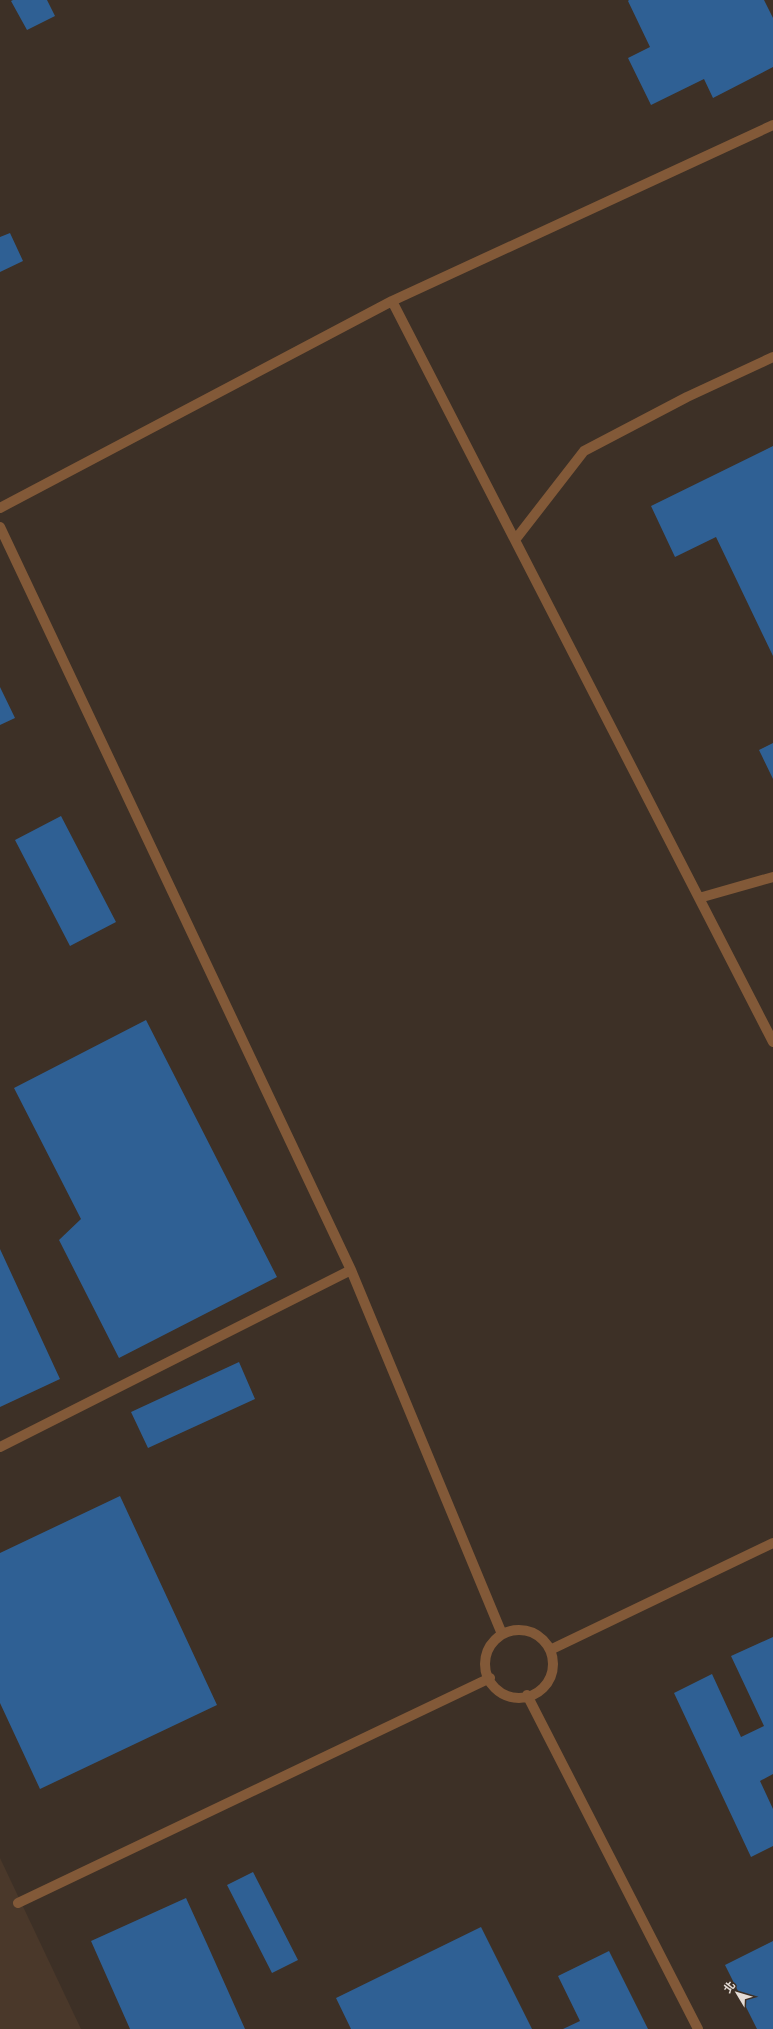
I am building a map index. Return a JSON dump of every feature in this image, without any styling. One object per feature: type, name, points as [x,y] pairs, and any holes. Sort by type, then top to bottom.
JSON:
[{"type":"lane","points":[[0,508],[392,301],[773,125]]},
{"type":"lane","points":[[392,301],[773,1042]]},
{"type":"lane","points":[[515,540],[584,451],[688,397],[773,357]]},
{"type":"lane","points":[[0,528],[350,1270],[502,1634]]},
{"type":"lane","points":[[699,898],[773,877]]},
{"type":"lane","points":[[0,1447],[350,1270]]},
{"type":"lane","points":[[550,1650],[773,1543]]},
{"type":"lane","points":[[518,1630],[529,1631],[538,1636],[550,1650],[553,1664],[551,1675],[546,1685],[537,1693],[517,1698],[505,1696],[495,1689],[484,1668],[485,1656],[490,1645],[502,1634],[518,1630]]},
{"type":"lane","points":[[18,1903],[490,1678]]},
{"type":"lane","points":[[527,1695],[698,2029]]},
{"type":"shaded area","points":[[0,1858],[81,2029],[0,2029]]},
{"type":"building","points":[[47,0],[55,16],[27,30],[11,1]]},
{"type":"building","points":[[764,0],[773,18],[773,67],[713,98],[704,79],[651,105],[628,58],[650,47],[628,1]]},
{"type":"building","points":[[10,233],[23,261],[0,272],[0,237]]},
{"type":"building","points":[[773,446],[773,656],[716,537],[675,557],[651,506]]},
{"type":"building","points":[[0,687],[15,718],[0,725]]},
{"type":"building","points":[[773,743],[773,779],[759,750]]},
{"type":"building","points":[[61,816],[116,922],[70,946],[15,840]]},
{"type":"building","points":[[146,1020],[277,1277],[119,1358],[59,1240],[81,1219],[14,1088]]},
{"type":"building","points":[[0,1249],[60,1379],[0,1407]]},
{"type":"building","points":[[239,1362],[255,1399],[148,1448],[131,1412]]},
{"type":"building","points":[[120,1496],[217,1705],[40,1789],[0,1703],[0,1553]]},
{"type":"building","points":[[773,1637],[773,1774],[760,1781],[773,1809],[773,1846],[751,1857],[674,1693],[712,1674],[741,1737],[764,1726],[731,1656]]},
{"type":"building","points":[[253,1872],[298,1960],[272,1973],[227,1885]]},
{"type":"building","points":[[186,1898],[245,2029],[130,2029],[91,1941]]},
{"type":"building","points":[[481,1927],[532,2029],[351,2029],[336,1998]]},
{"type":"building","points":[[773,1941],[773,2029],[757,2029],[725,1965]]},
{"type":"building","points":[[609,1951],[648,2029],[563,2029],[580,2021],[558,1976]]}]
